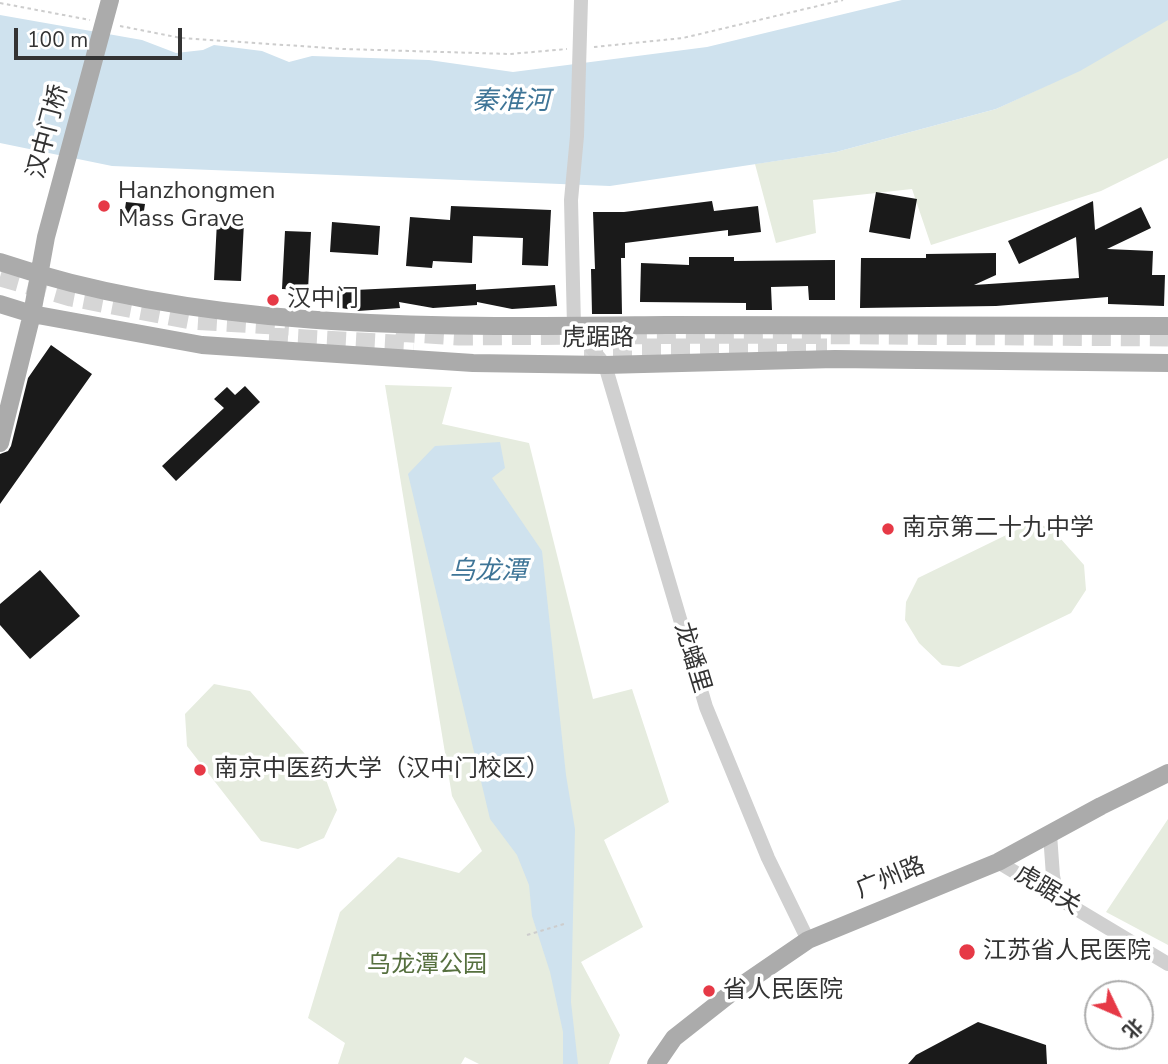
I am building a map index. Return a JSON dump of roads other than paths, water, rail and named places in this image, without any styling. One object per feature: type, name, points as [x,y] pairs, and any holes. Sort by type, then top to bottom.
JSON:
[{"type":"main road","name":"汉中门桥","points":[[0,443],[32,314],[46,237],[110,0]]},
{"type":"main road","name":"虎踞路","points":[[0,262],[38,275],[202,309],[301,318],[463,326],[1168,326]]},
{"type":"main road","name":"虎踞路","points":[[0,304],[32,314],[202,345],[473,363],[605,365],[835,359],[1168,363]]},
{"type":"main road","name":"广州路","points":[[656,1064],[674,1038],[735,990],[808,940],[998,862],[1168,773]]},
{"type":"street","points":[[581,0],[577,136],[571,200],[574,326],[605,365]]},
{"type":"street","name":"龙蟠里","points":[[605,365],[706,707],[768,858],[808,940]]},
{"type":"street","points":[[1050,834],[1053,876],[1058,898]]},
{"type":"street","name":"虎踞关","points":[[998,862],[1168,964]]},
{"type":"water","name":"秦淮河","points":[[902,0],[1168,0],[1168,20],[1080,71],[996,109],[836,152],[610,186],[112,166],[0,143],[0,15],[142,40],[176,53],[203,50],[214,45],[262,51],[289,62],[312,56],[429,60],[513,72],[707,47]]},
{"type":"water","name":"乌龙潭","points":[[500,442],[505,468],[492,478],[542,551],[566,775],[575,829],[571,1002],[578,1064],[563,1064],[563,1032],[550,972],[532,916],[529,885],[517,855],[490,819],[408,474],[435,446]]},
{"type":"tunnel","points":[[0,277],[71,297],[191,320],[289,326]]},
{"type":"tunnel","points":[[396,332],[459,336],[733,334],[1168,337]]},
{"type":"tunnel","points":[[269,337],[414,345]]},
{"type":"tunnel","points":[[584,348],[827,348]]},
{"type":"place","name":"Hanzhongmen Mass Grave","points":[[104,206]]},
{"type":"place","name":"汉中门","points":[[273,300]]},
{"type":"place","name":"南京第二十九中学","points":[[888,529]]},
{"type":"place","name":"南京中医药大学（汉中门校区）","points":[[200,770]]},
{"type":"place","name":"江苏省人民医院","points":[[967,952]]},
{"type":"place","name":"省人民医院","points":[[709,991]]},
{"type":"park label","name":"乌龙潭公园","points":[[427,966]]}]
